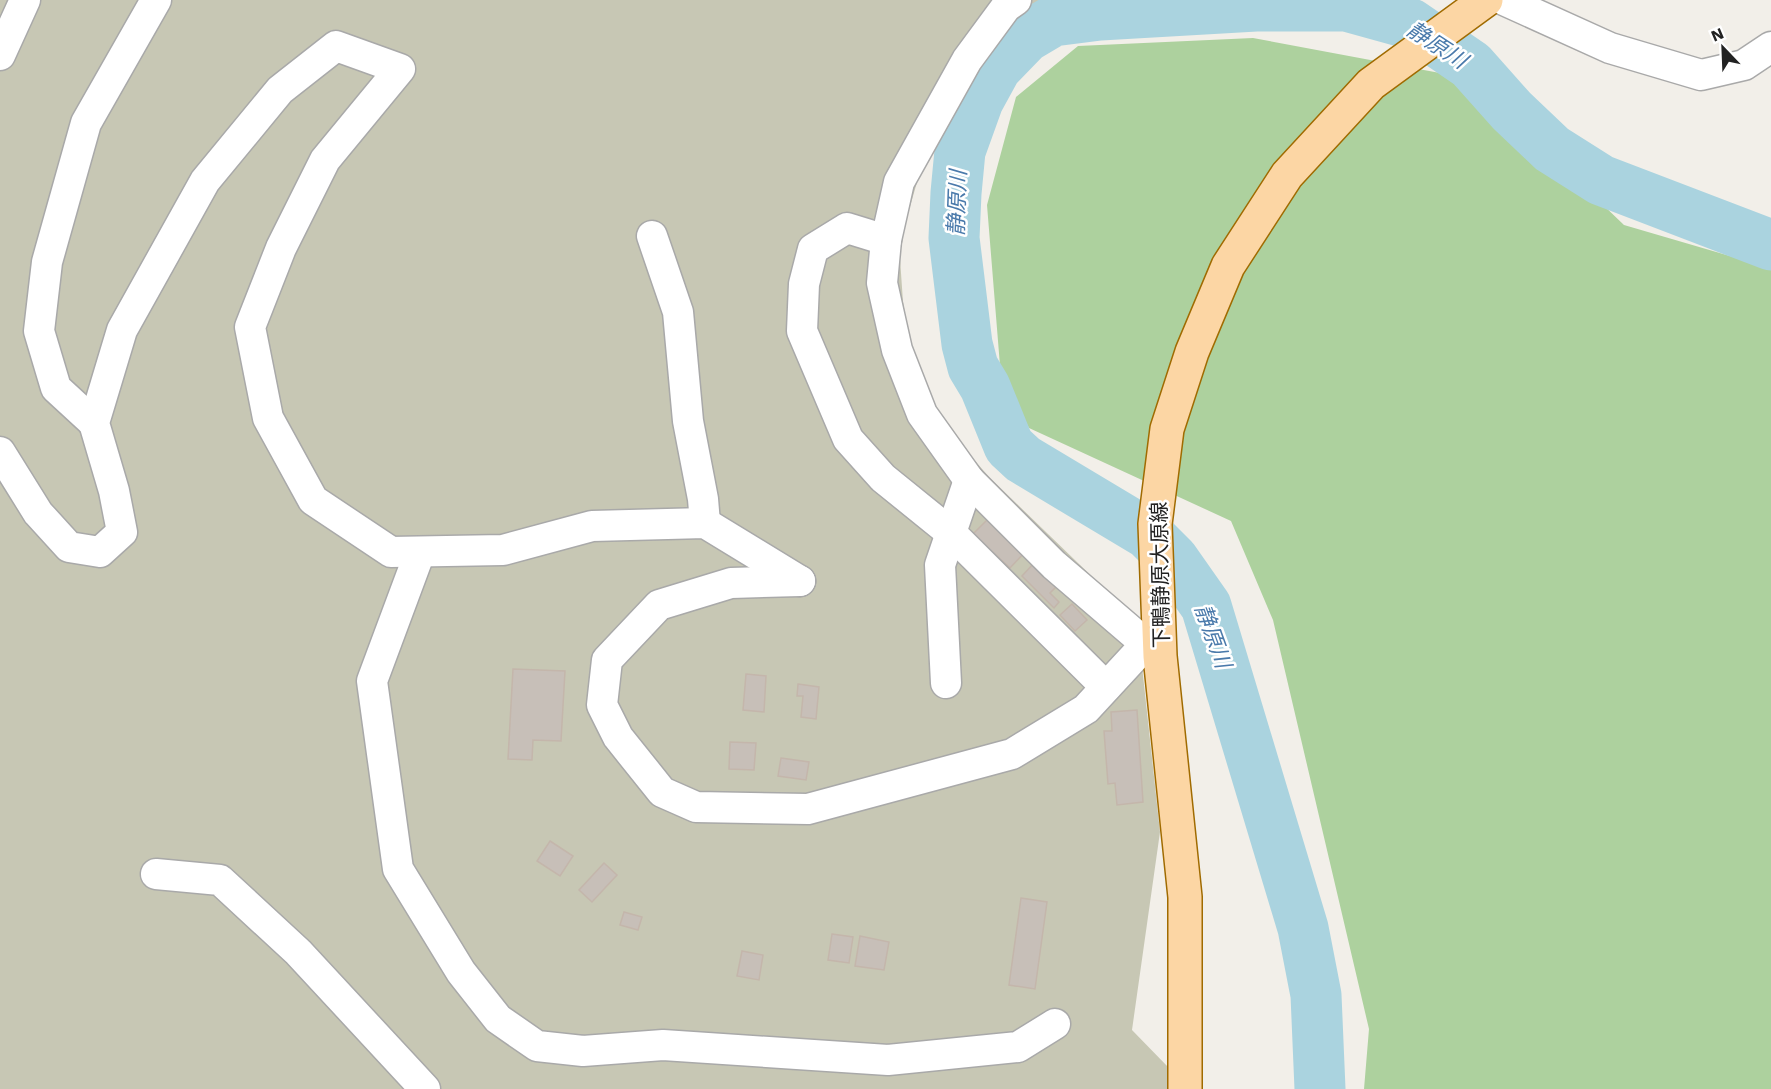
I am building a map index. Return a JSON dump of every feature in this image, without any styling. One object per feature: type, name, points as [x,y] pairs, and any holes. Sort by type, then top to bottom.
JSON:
[{"type":"main road","name":"下鴨静原大原線","points":[[1185,1089],[1185,897],[1155,639],[1155,524],[1167,429],[1192,352],[1228,266],[1287,175],[1371,84],[1478,5]]},
{"type":"street","points":[[0,55],[25,0]]},
{"type":"street","points":[[0,452],[38,513],[69,547],[100,552],[122,532],[114,491],[94,423],[56,388],[39,332],[47,262],[86,123],[156,0]]},
{"type":"street","points":[[94,423],[127,320],[206,181],[280,90],[336,46],[400,69],[325,160],[281,248],[250,327],[268,418],[313,500],[391,552],[503,550],[592,526],[705,523],[800,581],[731,583],[658,605],[607,660],[602,705],[618,737],[662,792],[696,807],[808,809],[1012,754],[1086,708],[1155,639],[1054,565],[969,480],[922,414],[897,350],[882,283],[886,240],[899,182],[967,60],[1006,7],[1016,0]]},
{"type":"street","points":[[1478,5],[1701,75],[1744,65],[1771,47]]},
{"type":"street","points":[[886,240],[847,228],[813,249],[804,284],[802,331],[848,439],[882,478],[951,532],[1106,687]]},
{"type":"street","points":[[652,236],[678,312],[688,422],[703,499],[705,523]]},
{"type":"street","points":[[946,683],[940,565],[969,480]]},
{"type":"street","points":[[420,552],[372,681],[398,869],[461,972],[498,1019],[537,1046],[583,1051],[663,1045],[888,1060],[1018,1047],[1055,1024]]},
{"type":"street","points":[[156,874],[220,880],[298,952],[424,1089]]},
{"type":"shaded area","points":[[0,0],[1060,0],[1027,7],[985,50],[918,179],[899,244],[903,302],[913,361],[944,425],[989,477],[1137,620],[1160,832],[1132,1030],[1168,1067],[1169,1089],[0,1089]]},
{"type":"green space","points":[[1253,38],[1472,79],[1624,225],[1771,268],[1771,1089],[1364,1089],[1369,1029],[1273,620],[1231,521],[1029,428],[1001,378],[987,205],[1016,97],[1078,46]]},
{"type":"building","points":[[988,519],[1024,553],[1010,568],[973,534]]},
{"type":"building","points":[[1033,564],[1056,587],[1050,593],[1059,602],[1054,608],[1022,576]]},
{"type":"building","points":[[1072,604],[1087,620],[1075,631],[1060,615]]},
{"type":"building","points":[[513,669],[565,671],[561,741],[533,740],[532,760],[508,759]]},
{"type":"building","points":[[746,674],[766,676],[764,712],[743,710]]},
{"type":"building","points":[[798,684],[819,687],[816,719],[801,717],[803,696],[797,696]]},
{"type":"building","points":[[1137,710],[1143,802],[1117,805],[1115,783],[1108,784],[1104,731],[1112,731],[1111,712]]},
{"type":"building","points":[[730,742],[756,743],[754,770],[729,769]]},
{"type":"building","points":[[781,758],[809,762],[806,780],[778,776]]},
{"type":"building","points":[[550,841],[573,856],[560,876],[537,861]]},
{"type":"building","points":[[604,863],[617,875],[592,902],[579,890]]},
{"type":"building","points":[[1021,898],[1047,902],[1035,989],[1009,985]]},
{"type":"building","points":[[624,912],[642,917],[638,930],[620,925]]},
{"type":"building","points":[[832,934],[853,937],[849,963],[828,960]]},
{"type":"building","points":[[860,936],[889,942],[884,970],[855,966]]},
{"type":"building","points":[[742,951],[763,955],[759,980],[737,976]]},
{"type":"waterway","name":"静原川","points":[[1320,1089],[1316,995],[1303,928],[1206,606],[1173,559],[1148,534],[1023,459],[1009,446],[985,387],[973,367],[967,344],[954,238],[960,151],[978,101],[996,68],[1026,37],[1053,21],[1100,15],[1256,6],[1346,6],[1411,24],[1471,65],[1512,111],[1552,149],[1601,180],[1771,245]]}]
